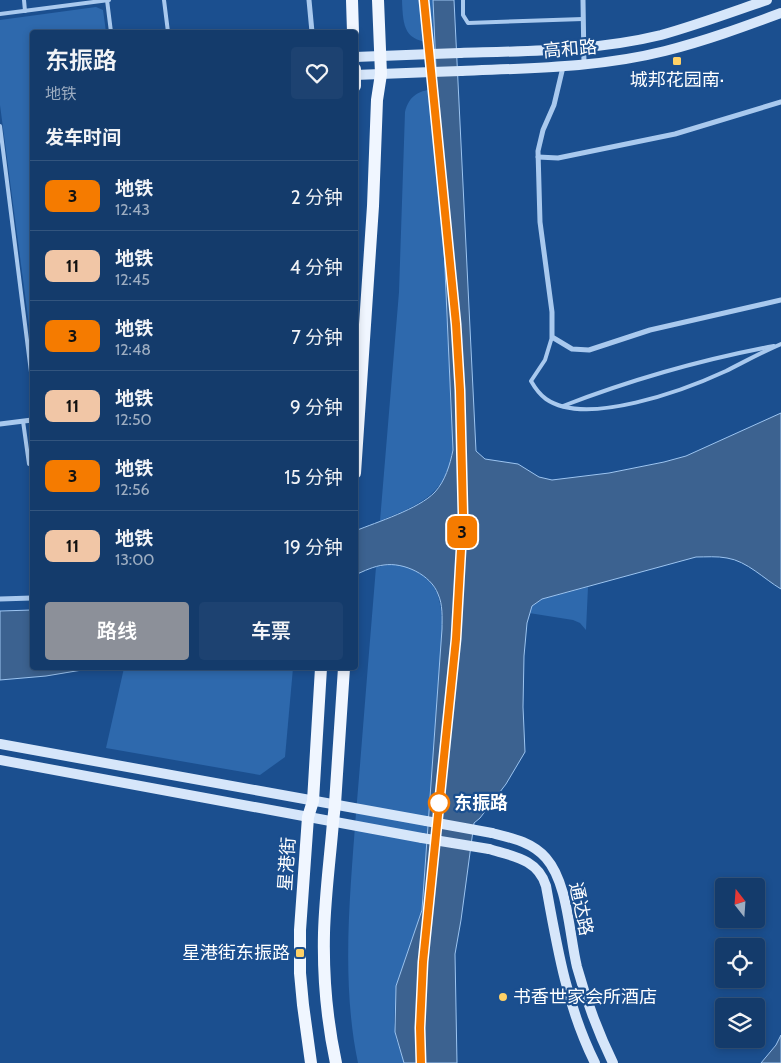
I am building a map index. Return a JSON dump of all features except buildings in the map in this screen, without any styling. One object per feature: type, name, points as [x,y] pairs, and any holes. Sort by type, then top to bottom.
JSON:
[{"type":"main road","points":[[352,0],[353,30]]},
{"type":"main road","points":[[358,428],[373,206],[377,100],[381,74],[378,0]]},
{"type":"main road","name":"高和路","points":[[358,57],[552,51],[617,43],[660,35],[767,0]]},
{"type":"main road","name":"高和路","points":[[358,75],[563,67],[619,60],[664,52],[709,39],[781,13]]},
{"type":"main road","name":"星港街","points":[[311,1063],[300,973],[300,930],[308,818],[312,801],[320,670]]},
{"type":"main road","points":[[336,1063],[327,1002],[324,932],[332,822],[336,804],[344,670]]},
{"type":"main road","points":[[0,744],[336,804]]},
{"type":"main road","points":[[0,760],[332,822]]},
{"type":"main road","name":"通达路","points":[[336,804],[492,833],[524,841],[545,856],[558,876],[582,984],[594,1021],[613,1063]]},
{"type":"main road","name":"通达路","points":[[332,822],[489,849],[526,860],[537,868],[546,886],[558,952],[568,993],[583,1039],[595,1063]]},
{"type":"street","points":[[309,0],[312,30]]},
{"type":"street","points":[[583,0],[584,64]]},
{"type":"street","points":[[563,67],[554,105],[541,138],[538,158],[540,222],[552,312],[552,337],[572,349],[589,350],[650,330],[781,300]]},
{"type":"street","points":[[538,158],[558,158],[675,134],[781,102]]},
{"type":"street","points":[[0,424],[30,420]]},
{"type":"street","points":[[0,599],[30,598]]},
{"type":"lane","points":[[24,0],[25,11]]},
{"type":"lane","points":[[0,14],[108,0],[111,30]]},
{"type":"lane","points":[[164,0],[168,30]]},
{"type":"lane","points":[[463,0],[463,15],[468,24],[583,19]]},
{"type":"lane","points":[[0,126],[30,364]]},
{"type":"lane","points":[[552,337],[545,360],[531,381],[540,395],[547,400],[578,410],[604,408],[667,393],[718,374],[780,344]]},
{"type":"lane","points":[[563,406],[619,384],[683,365],[780,344]]},
{"type":"lane","points":[[23,421],[30,464]]},
{"type":"shaded area","points":[[402,0],[433,0],[434,43],[416,39],[407,31],[403,18]]},
{"type":"shaded area","points":[[433,0],[454,0],[476,451],[485,459],[518,464],[539,477],[552,480],[609,473],[686,456],[781,413],[781,589],[748,566],[734,560],[719,557],[696,557],[542,599],[532,606],[527,623],[524,656],[523,707],[525,752],[506,784],[474,823],[455,954],[457,1063],[404,1063],[395,1032],[396,986],[422,910],[442,611],[440,598],[434,587],[416,571],[400,566],[384,565],[358,574],[358,530],[397,514],[428,498],[439,488],[449,467],[453,450]]},
{"type":"shaded area","points":[[96,7],[103,10],[106,30],[30,30],[30,333],[0,105],[0,20]]},
{"type":"shaded area","points":[[436,89],[453,450],[444,478],[437,488],[419,503],[380,521],[399,292],[405,112],[409,101],[420,92]]},
{"type":"shaded area","points":[[394,564],[408,568],[427,579],[437,594],[442,616],[422,910],[396,986],[394,1022],[396,1038],[404,1063],[358,1063],[353,1032],[348,970],[351,875],[376,567]]},
{"type":"shaded area","points":[[588,587],[586,630],[580,623],[573,620],[529,613],[532,605],[542,599]]},
{"type":"shaded area","points":[[30,610],[30,670],[82,670],[46,676],[0,680],[0,611]]},
{"type":"shaded area","points":[[124,670],[293,670],[285,757],[260,775],[106,748]]},
{"type":"shaded area","points":[[781,1035],[781,1063],[761,1063],[776,1045]]},
{"type":"metro line","name":"3","points":[[421,1063],[420,1028],[423,962],[456,639],[463,514],[460,390],[456,324],[424,0]]},
{"type":"place","name":"城邦花园南·","points":[[677,61]]},
{"type":"place","name":"东振路","points":[[439,803]]},
{"type":"place","name":"星港街东振路","points":[[300,953]]},
{"type":"place","name":"书香世家会所酒店","points":[[503,997]]}]
